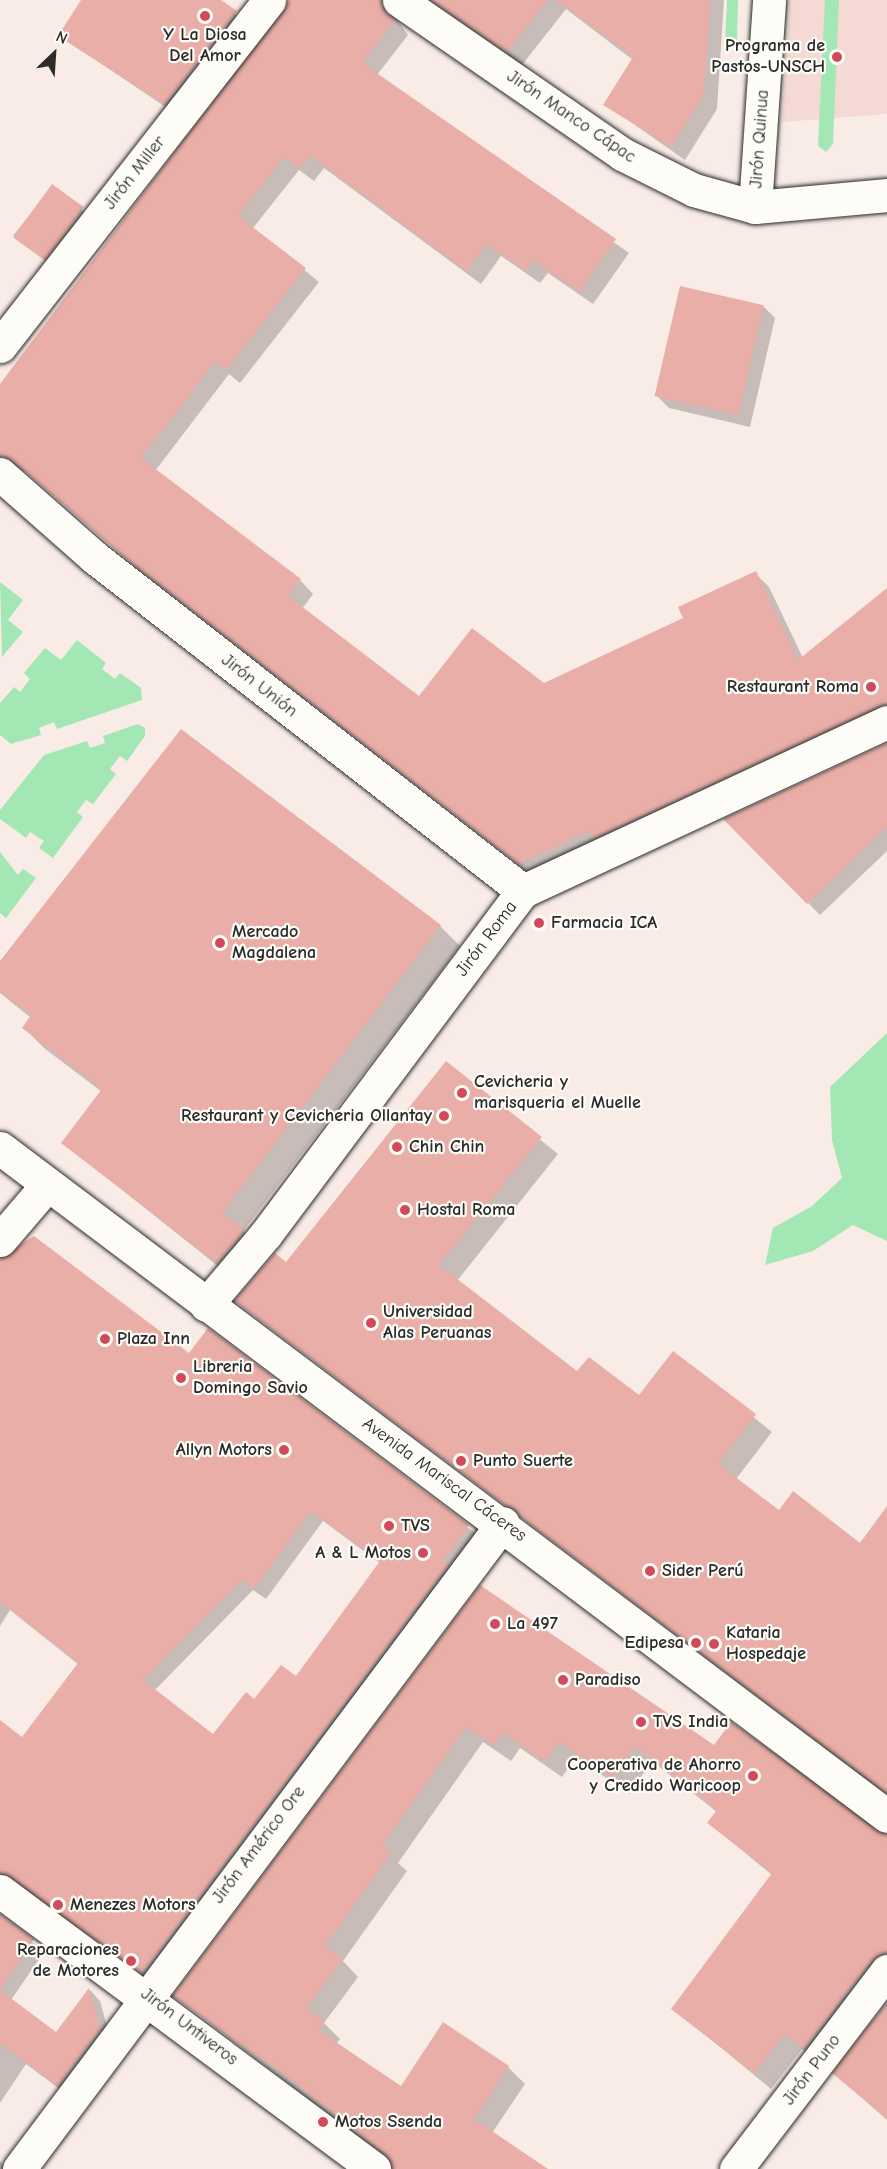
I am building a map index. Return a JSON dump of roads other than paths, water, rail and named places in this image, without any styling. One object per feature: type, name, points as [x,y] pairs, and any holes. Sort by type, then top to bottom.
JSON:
[{"type":"street","name":"Jirón Miller","points":[[0,346],[269,0]]},
{"type":"street","name":"Jirón Manco Cápac","points":[[399,0],[622,154],[694,190],[755,207]]},
{"type":"street","name":"Jirón Quinua","points":[[755,207],[769,0]]},
{"type":"street","points":[[755,207],[887,195]]},
{"type":"street","name":"Jirón Unión","points":[[0,474],[94,557],[523,891]]},
{"type":"street","name":"Jirón Roma","points":[[206,1305],[266,1234],[523,891],[887,722]]},
{"type":"street","name":"Avenida Mariscal Cáceres","points":[[0,1148],[206,1305],[503,1523],[887,1816]]},
{"type":"street","points":[[0,1240],[47,1185]]},
{"type":"street","name":"Jirón Américo Ore","points":[[20,2169],[146,1994],[503,1523]]},
{"type":"street","name":"Jirón Untiveros","points":[[0,1891],[146,1994],[374,2169]]},
{"type":"street","name":"Jirón Puno","points":[[736,2169],[887,1971]]},
{"type":"place","name":"Y La Diosa Del Amor","points":[[205,16]]},
{"type":"place","name":"Programa de Pastos-UNSCH","points":[[837,57]]},
{"type":"place","name":"Restaurant Roma","points":[[871,687]]},
{"type":"place","name":"Farmacia ICA","points":[[539,923]]},
{"type":"place","name":"Mercado Magdalena","points":[[220,943]]},
{"type":"place","name":"Cevicheria y marisqueria el Muelle","points":[[462,1093]]},
{"type":"place","name":"Restaurant y Cevicheria Ollantay","points":[[444,1116]]},
{"type":"place","name":"Chin Chin","points":[[397,1147]]},
{"type":"place","name":"Hostal Roma","points":[[405,1210]]},
{"type":"place","name":"Universidad Alas Peruanas","points":[[371,1323]]},
{"type":"place","name":"Plaza Inn","points":[[105,1339]]},
{"type":"place","name":"Libreria Domingo Savio","points":[[181,1378]]},
{"type":"place","name":"Allyn Motors","points":[[284,1450]]},
{"type":"place","name":"Punto Suerte","points":[[461,1461]]},
{"type":"place","name":"TVS","points":[[389,1526]]},
{"type":"place","name":"A & L Motos","points":[[423,1553]]},
{"type":"place","name":"Sider Perú","points":[[650,1571]]},
{"type":"place","name":"La 497","points":[[495,1624]]},
{"type":"place","name":"Edipesa","points":[[696,1643]]},
{"type":"place","name":"Kataria Hospedaje","points":[[714,1644]]},
{"type":"place","name":"Paradiso","points":[[563,1680]]},
{"type":"place","name":"TVS India","points":[[641,1722]]},
{"type":"place","name":"Cooperativa de Ahorro y Credido Waricoop","points":[[753,1776]]},
{"type":"place","name":"Menezes Motors","points":[[58,1905]]},
{"type":"place","name":"Reparaciones de Motores","points":[[131,1961]]},
{"type":"place","name":"Motos Ssenda","points":[[323,2122]]}]
